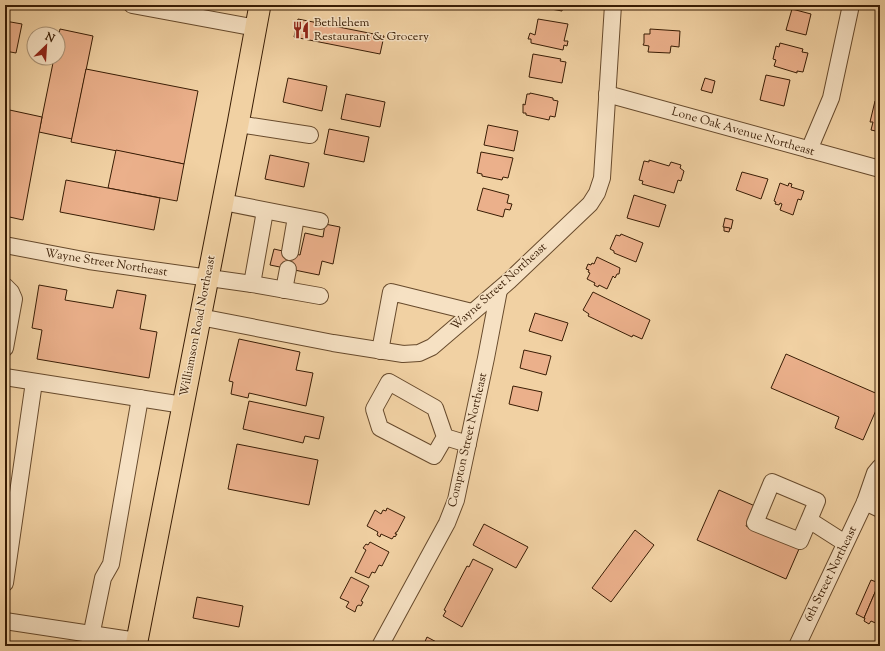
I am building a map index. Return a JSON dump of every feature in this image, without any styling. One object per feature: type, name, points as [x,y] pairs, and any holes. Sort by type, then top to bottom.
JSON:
[{"type":"main road","name":"Williamson Road Northeast","points":[[136,644],[223,202],[260,5]]},
{"type":"street","points":[[132,5],[256,28]]},
{"type":"street","name":"Wayne Street Northeast","points":[[200,317],[333,343],[403,354],[419,352],[432,347],[499,290],[590,204],[597,193],[602,178],[613,5]]},
{"type":"street","points":[[809,150],[830,98],[851,5]]},
{"type":"street","name":"Lone Oak Avenue Northeast","points":[[607,94],[880,169]]},
{"type":"street","points":[[238,124],[310,135]]},
{"type":"street","points":[[223,202],[320,221]]},
{"type":"street","points":[[252,284],[265,211]]},
{"type":"street","points":[[290,252],[296,217]]},
{"type":"street","name":"Wayne Street Northeast","points":[[5,245],[89,261],[252,284],[320,296]]},
{"type":"street","points":[[284,290],[288,269]]},
{"type":"street","points":[[5,286],[11,292],[14,299],[5,348]]},
{"type":"street","name":"Compton Street Northeast","points":[[380,646],[447,523],[456,500],[499,290]]},
{"type":"street","points":[[380,351],[391,292],[472,312]]},
{"type":"street","points":[[5,377],[183,405]]},
{"type":"street","points":[[5,583],[34,382]]},
{"type":"street","points":[[389,382],[436,408],[445,437],[434,456],[380,428],[374,409],[389,382]]},
{"type":"street","points":[[90,640],[103,578],[111,564],[140,398]]},
{"type":"street","points":[[445,437],[468,444]]},
{"type":"street","name":"6th Street Northeast","points":[[797,646],[865,502],[875,473],[880,467]]},
{"type":"street","points":[[865,502],[880,509]]},
{"type":"street","points":[[809,520],[845,543]]},
{"type":"street","points":[[5,621],[90,640],[136,644]]},
{"type":"building","points":[[382,5],[395,5],[394,8]]},
{"type":"building","points":[[540,5],[563,5],[562,11],[540,7]]},
{"type":"building","points":[[792,9],[811,14],[806,35],[786,30]]},
{"type":"building","points":[[298,19],[384,36],[380,54],[294,37]]},
{"type":"building","points":[[538,19],[568,24],[564,41],[568,41],[567,46],[564,45],[563,50],[531,43],[531,39],[528,39],[530,33],[535,35]]},
{"type":"building","points":[[5,21],[22,24],[16,53],[5,51]]},
{"type":"building","points":[[650,29],[680,31],[679,47],[671,46],[670,53],[648,52],[649,46],[643,45],[644,34],[650,34]]},
{"type":"building","points":[[66,30],[93,36],[72,139],[39,132],[52,66],[66,66]]},
{"type":"building","points":[[780,43],[803,49],[802,52],[808,53],[803,72],[797,71],[797,73],[774,66],[776,60],[773,59],[776,46],[779,47]]},
{"type":"building","points":[[533,54],[561,59],[560,61],[566,62],[562,83],[529,77]]},
{"type":"building","points":[[86,69],[198,91],[184,164],[71,142]]},
{"type":"building","points":[[880,73],[880,90],[876,89]]},
{"type":"building","points":[[766,75],[790,80],[784,106],[760,100]]},
{"type":"building","points":[[288,78],[327,86],[322,111],[283,102]]},
{"type":"building","points":[[705,78],[715,81],[712,93],[701,90]]},
{"type":"building","points":[[530,93],[553,98],[553,100],[558,101],[555,117],[550,116],[549,120],[523,113],[523,104],[525,105],[527,94]]},
{"type":"building","points":[[346,94],[385,102],[380,127],[341,119]]},
{"type":"building","points":[[875,101],[880,102],[880,132],[871,130],[873,122],[870,122]]},
{"type":"building","points":[[5,109],[42,117],[23,220],[5,216]]},
{"type":"building","points":[[488,125],[518,131],[514,151],[484,145]]},
{"type":"building","points":[[329,129],[369,137],[364,162],[324,154]]},
{"type":"building","points":[[116,150],[184,164],[177,201],[108,188]]},
{"type":"building","points":[[481,152],[513,158],[508,178],[503,177],[502,180],[482,176],[482,174],[477,173]]},
{"type":"building","points":[[270,155],[309,163],[304,187],[265,179]]},
{"type":"building","points":[[649,160],[669,166],[671,162],[681,165],[680,168],[684,171],[681,181],[678,180],[674,193],[642,184],[643,181],[639,180],[644,161],[649,162]]},
{"type":"building","points":[[742,172],[768,179],[761,199],[736,190]]},
{"type":"building","points":[[66,180],[160,198],[154,230],[60,212]]},
{"type":"building","points":[[780,183],[788,186],[789,183],[792,184],[791,187],[804,191],[801,200],[798,199],[793,215],[780,210],[782,204],[775,204],[776,202],[774,201]]},
{"type":"building","points":[[483,188],[509,195],[507,203],[512,204],[510,210],[505,209],[503,217],[477,210]]},
{"type":"building","points":[[634,195],[666,205],[659,227],[627,218]]},
{"type":"building","points":[[725,218],[733,220],[731,229],[723,227]]},
{"type":"building","points":[[325,224],[340,227],[333,264],[322,261],[319,275],[270,265],[274,249],[300,255],[305,233],[323,237]]},
{"type":"building","points":[[724,227],[730,228],[729,232],[724,231]]},
{"type":"building","points":[[621,234],[643,243],[636,262],[614,253],[614,251],[610,249],[616,235],[620,236]]},
{"type":"building","points":[[597,257],[620,268],[619,274],[617,274],[615,278],[613,276],[607,289],[599,285],[598,287],[594,285],[595,283],[587,279],[590,273],[588,272],[589,270],[586,269],[588,264],[594,264]]},
{"type":"building","points":[[39,285],[67,290],[65,300],[113,308],[117,290],[146,295],[140,329],[157,332],[149,378],[37,359],[42,330],[32,328]]},
{"type":"building","points":[[593,292],[650,320],[642,339],[633,335],[632,337],[588,316],[589,314],[583,310]]},
{"type":"building","points":[[535,313],[568,323],[562,341],[529,331]]},
{"type":"building","points":[[239,339],[300,352],[296,370],[313,373],[306,406],[249,393],[248,398],[231,394],[233,382],[229,381]]},
{"type":"building","points":[[524,350],[551,356],[546,375],[520,368]]},
{"type":"building","points":[[786,354],[880,395],[880,401],[863,440],[835,428],[839,417],[771,388]]},
{"type":"building","points":[[513,386],[542,392],[538,411],[509,404]]},
{"type":"building","points":[[249,401],[324,417],[319,439],[305,436],[303,443],[243,429]]},
{"type":"building","points":[[237,444],[318,460],[309,505],[228,489]]},
{"type":"building","points":[[5,479],[8,479],[5,498]]},
{"type":"building","points":[[719,490],[755,506],[746,526],[799,549],[786,579],[697,540]]},
{"type":"building","points":[[5,507],[9,508],[8,516],[5,516]]},
{"type":"building","points":[[387,508],[405,517],[395,534],[397,534],[392,539],[381,534],[380,537],[377,535],[378,532],[367,526],[375,510],[381,514],[383,510],[386,511]]},
{"type":"building","points":[[484,524],[528,547],[516,568],[473,545]]},
{"type":"building","points":[[635,530],[654,545],[611,602],[592,588]]},
{"type":"building","points":[[370,542],[389,552],[382,566],[379,565],[375,573],[372,572],[369,578],[355,572],[366,550],[363,548]]},
{"type":"building","points":[[473,559],[493,569],[462,627],[443,616],[446,611],[444,610],[467,566],[469,567]]},
{"type":"building","points":[[351,577],[369,586],[361,601],[363,602],[361,606],[357,606],[355,612],[346,607],[349,602],[340,598]]},
{"type":"building","points":[[871,580],[879,583],[864,618],[856,614]]},
{"type":"building","points":[[879,583],[880,625],[871,621],[869,624],[864,621],[864,618]]},
{"type":"building","points":[[197,597],[243,606],[239,627],[193,618]]},
{"type":"building","points":[[427,637],[444,646],[423,646]]},
{"type":"place","name":"Bethlehem Restaurant & Grocery","points":[[301,30]]}]
